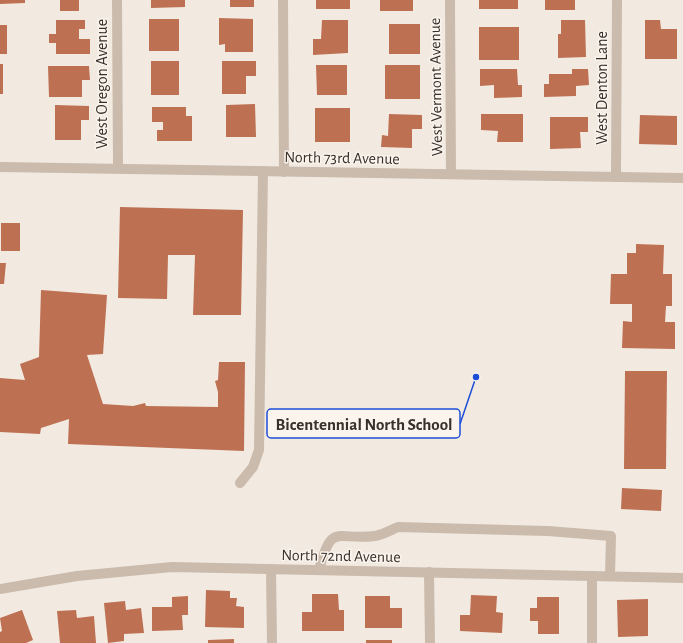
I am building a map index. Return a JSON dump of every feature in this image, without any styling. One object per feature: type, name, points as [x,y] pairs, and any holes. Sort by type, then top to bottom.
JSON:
[{"type":"street","name":"West Oregon Avenue","points":[[117,0],[118,167]]},
{"type":"street","points":[[283,0],[284,172]]},
{"type":"street","name":"West Vermont Avenue","points":[[450,0],[452,174]]},
{"type":"street","name":"West Denton Lane","points":[[616,177],[617,0]]},
{"type":"street","name":"North 73rd Avenue","points":[[0,167],[118,167],[284,172],[683,178]]},
{"type":"street","points":[[240,483],[253,467],[259,450],[263,171]]},
{"type":"street","points":[[319,570],[329,541],[337,535],[376,536],[398,527],[548,531],[611,536],[610,576]]},
{"type":"street","name":"North 72nd Avenue","points":[[0,589],[77,576],[172,567],[683,578]]},
{"type":"street","points":[[271,569],[272,643]]},
{"type":"street","points":[[429,572],[430,643]]},
{"type":"street","points":[[592,576],[592,643]]},
{"type":"building","points":[[0,0],[25,0],[25,3],[0,4]]},
{"type":"building","points":[[60,0],[79,0],[79,11],[60,11]]},
{"type":"building","points":[[151,0],[185,0],[185,7],[151,8]]},
{"type":"building","points":[[230,0],[254,0],[254,7],[230,7]]},
{"type":"building","points":[[316,0],[350,0],[350,9],[316,9]]},
{"type":"building","points":[[380,0],[413,0],[413,11],[380,11]]},
{"type":"building","points":[[479,0],[518,0],[518,9],[479,9]]},
{"type":"building","points":[[545,0],[575,0],[575,10],[545,10]]},
{"type":"building","points":[[219,18],[253,19],[253,52],[225,52],[225,44],[219,45]]},
{"type":"building","points":[[149,19],[179,19],[179,51],[149,51]]},
{"type":"building","points":[[56,20],[85,20],[85,29],[79,29],[79,39],[90,39],[90,54],[56,54],[56,43],[49,43],[49,34],[56,34]]},
{"type":"building","points":[[322,20],[348,20],[348,53],[313,55],[313,39],[321,39]]},
{"type":"building","points":[[561,20],[585,20],[586,57],[558,58],[558,34],[561,34]]},
{"type":"building","points":[[645,20],[660,20],[661,29],[677,29],[677,59],[645,59]]},
{"type":"building","points":[[389,24],[420,24],[420,54],[389,54]]},
{"type":"building","points":[[0,25],[7,25],[7,54],[0,54]]},
{"type":"building","points":[[479,27],[519,27],[519,60],[479,60]]},
{"type":"building","points":[[151,61],[179,61],[179,95],[151,95]]},
{"type":"building","points":[[222,61],[256,61],[256,76],[246,76],[246,94],[222,94]]},
{"type":"building","points":[[0,64],[3,64],[3,94],[0,94]]},
{"type":"building","points":[[316,65],[347,65],[347,95],[317,95]]},
{"type":"building","points":[[385,65],[420,65],[420,99],[385,99]]},
{"type":"building","points":[[48,66],[89,66],[90,80],[82,80],[82,97],[49,97]]},
{"type":"building","points":[[480,69],[517,69],[518,85],[522,85],[522,97],[494,98],[494,85],[480,86]]},
{"type":"building","points":[[572,69],[588,69],[589,85],[576,86],[576,96],[544,97],[544,84],[549,84],[549,74],[572,74]]},
{"type":"building","points":[[255,104],[256,137],[226,137],[226,105]]},
{"type":"building","points":[[55,105],[89,106],[89,120],[81,120],[81,140],[55,140]]},
{"type":"building","points":[[152,107],[186,107],[186,116],[192,116],[192,141],[157,141],[157,130],[163,130],[163,122],[152,122]]},
{"type":"building","points":[[315,108],[350,108],[350,142],[315,142]]},
{"type":"building","points":[[389,114],[422,115],[422,129],[412,129],[412,148],[381,147],[382,135],[388,136]]},
{"type":"building","points":[[481,114],[523,114],[523,142],[497,142],[498,131],[481,130]]},
{"type":"building","points":[[640,115],[677,116],[677,145],[639,144]]},
{"type":"building","points":[[550,117],[588,117],[588,132],[580,132],[581,148],[550,149]]},
{"type":"building","points":[[120,207],[243,210],[241,315],[193,315],[195,255],[168,255],[167,299],[118,298]]},
{"type":"building","points":[[1,223],[20,223],[20,251],[1,251]]},
{"type":"building","points":[[636,244],[664,245],[663,274],[672,274],[672,306],[666,306],[665,322],[675,322],[675,349],[622,348],[623,321],[632,322],[632,304],[610,304],[611,274],[627,274],[627,253],[636,253]]},
{"type":"building","points":[[0,263],[6,263],[4,284],[0,284]]},
{"type":"building","points":[[41,290],[107,295],[103,354],[87,355],[103,404],[133,406],[145,403],[146,406],[218,407],[218,392],[215,381],[218,380],[219,362],[245,362],[244,451],[68,444],[69,419],[41,428],[40,434],[0,432],[0,378],[25,380],[20,364],[39,357]]},
{"type":"building","points":[[625,371],[667,371],[666,469],[624,469]]},
{"type":"building","points":[[622,488],[662,490],[661,511],[621,509]]},
{"type":"building","points":[[206,590],[230,591],[230,598],[237,598],[236,606],[244,607],[244,628],[205,627]]},
{"type":"building","points":[[312,594],[338,594],[339,610],[344,610],[344,631],[302,631],[302,612],[312,612]]},
{"type":"building","points":[[471,595],[497,596],[496,612],[503,613],[502,633],[460,631],[460,615],[470,615]]},
{"type":"building","points":[[188,596],[188,615],[182,615],[183,630],[152,631],[152,607],[172,607],[172,597]]},
{"type":"building","points":[[365,596],[390,596],[390,608],[402,608],[402,628],[365,628]]},
{"type":"building","points":[[537,597],[559,597],[559,634],[538,634],[538,621],[530,621],[530,608],[537,608]]},
{"type":"building","points":[[648,599],[648,636],[618,637],[617,600]]},
{"type":"building","points":[[125,601],[126,610],[141,608],[144,633],[124,634],[124,641],[108,643],[104,603]]},
{"type":"building","points":[[22,610],[33,640],[26,643],[0,643],[0,632],[2,631],[0,618]]},
{"type":"building","points":[[76,610],[77,618],[94,616],[96,643],[60,643],[57,611]]},
{"type":"building","points":[[234,639],[234,643],[208,643],[208,640]]},
{"type":"building","points":[[366,640],[392,640],[392,643],[366,643]]},
{"type":"place","name":"Bicentennial North School","points":[[476,377]]}]
